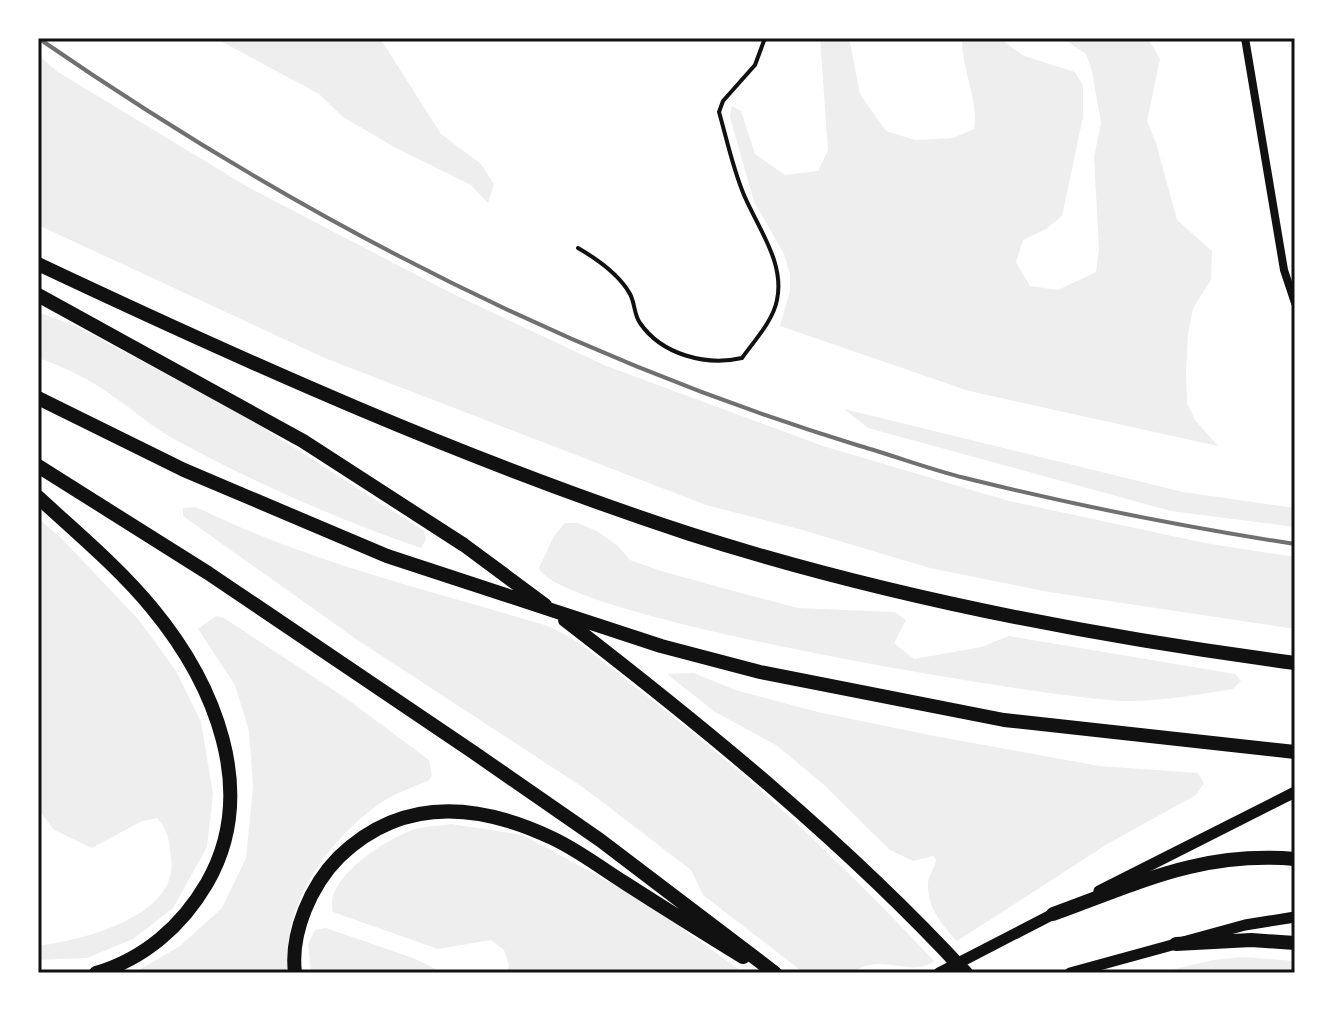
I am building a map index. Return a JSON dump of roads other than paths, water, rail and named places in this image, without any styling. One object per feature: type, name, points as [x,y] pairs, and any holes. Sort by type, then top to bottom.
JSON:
[{"type":"highway","points":[[38,264],[157,320],[371,412],[582,497],[691,534],[799,566],[992,615],[1100,635],[1295,663]]},
{"type":"highway","points":[[38,295],[303,441],[398,501],[512,581],[665,697],[760,779],[900,904],[966,973]]},
{"type":"highway","points":[[38,398],[184,470],[387,556],[661,646],[760,672],[1004,720],[1295,752]]},
{"type":"highway","points":[[38,466],[208,573],[486,761],[600,840],[775,973]]},
{"type":"highway","points":[[38,497],[113,565],[152,608],[178,643],[204,689],[228,756],[231,784],[229,825],[213,872],[195,903],[156,943],[111,969],[96,973]]},
{"type":"highway","points":[[295,973],[296,941],[307,905],[326,872],[352,844],[389,823],[410,815],[441,810],[491,816],[555,840],[768,973]]},
{"type":"highway","points":[[1053,914],[1207,861],[1246,857],[1295,859]]},
{"type":"highway","points":[[1176,944],[1250,940],[1295,943]]},
{"type":"main road","points":[[939,973],[1295,792]]},
{"type":"main road","points":[[1070,973],[1245,925],[1295,917]]},
{"type":"street","points":[[1245,38],[1284,270],[1295,303]]},
{"type":"lane","points":[[578,248],[612,272],[630,293],[638,321],[651,337],[669,351],[723,362],[742,358],[764,328],[777,303],[779,281],[769,248],[743,194],[719,112],[723,101],[755,65],[765,38]]},
{"type":"railway","points":[[38,38],[232,163],[332,220],[433,274],[642,369],[750,410],[952,474],[1129,515],[1295,544]]}]
